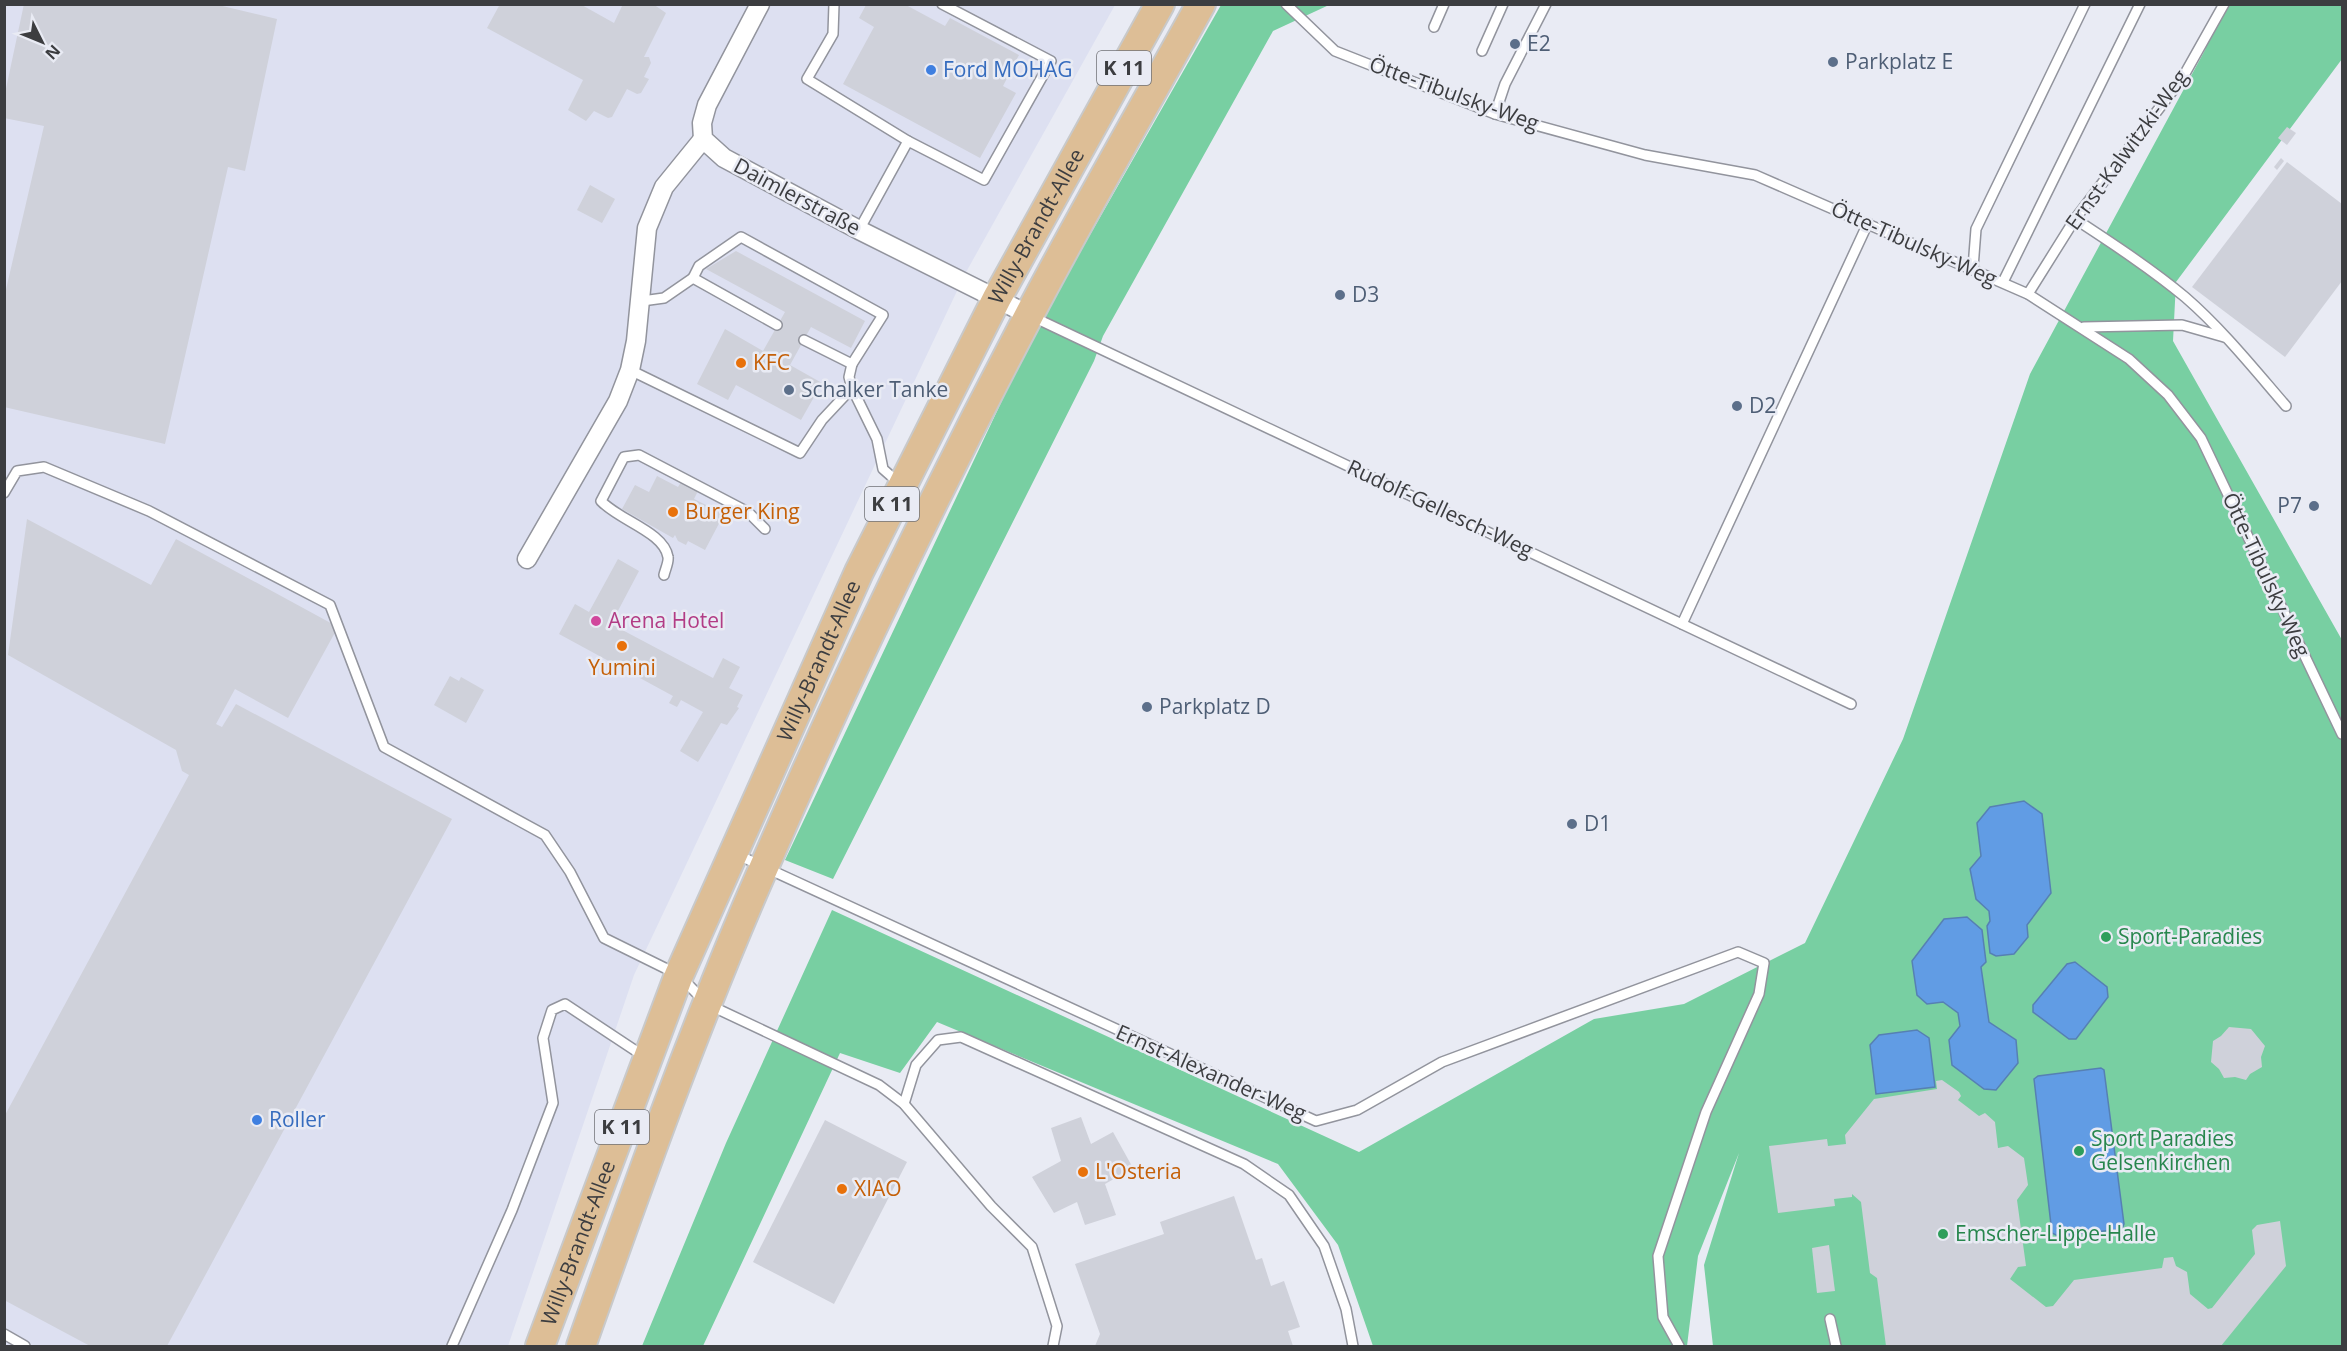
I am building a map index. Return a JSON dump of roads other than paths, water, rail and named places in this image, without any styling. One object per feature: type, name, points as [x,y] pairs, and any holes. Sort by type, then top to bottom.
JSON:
[{"type":"main road","name":"Willy-Brandt-Allee","points":[[540,1347],[679,975],[859,572],[997,298],[1160,4]]},
{"type":"main road","name":"Willy-Brandt-Allee","points":[[581,1347],[644,1168],[707,1004],[763,867],[865,643],[1029,315],[1201,4]]},
{"type":"street","points":[[527,559],[618,401],[630,370],[642,301],[647,228],[664,187],[703,139],[702,123],[707,105],[760,4]]},
{"type":"street","name":"Daimlerstraße","points":[[703,139],[724,158],[859,230],[1029,315]]},
{"type":"lane","points":[[834,4],[833,34],[807,79],[908,141],[984,180],[1051,61],[942,4]]},
{"type":"lane","name":"Ötte-Tibulsky-Weg","points":[[1286,4],[1335,51],[1495,114],[1645,155],[1755,175],[1973,268],[2028,294],[2084,327],[2129,359],[2168,395],[2201,438],[2343,734]]},
{"type":"lane","points":[[1434,27],[1444,4]]},
{"type":"lane","points":[[1482,51],[1503,4]]},
{"type":"lane","points":[[1495,114],[1505,84],[1546,4]]},
{"type":"lane","points":[[1973,268],[1976,229],[2085,4]]},
{"type":"lane","points":[[2003,282],[2140,4]]},
{"type":"lane","name":"Ernst-Kalwitzki-Weg","points":[[2028,294],[2075,219],[2183,77],[2224,4]]},
{"type":"lane","points":[[859,230],[908,141]]},
{"type":"lane","points":[[2075,219],[2186,298],[2226,338],[2286,405]]},
{"type":"lane","points":[[1682,624],[1868,223]]},
{"type":"lane","points":[[642,301],[664,298],[693,278],[699,266],[741,237],[883,315],[852,364],[849,377],[852,388],[878,439],[883,469],[902,486]]},
{"type":"lane","points":[[693,278],[777,325]]},
{"type":"lane","name":"Rudolf-Gellesch-Weg","points":[[1029,315],[1851,704]]},
{"type":"lane","points":[[2084,327],[2182,325],[2226,338]]},
{"type":"lane","points":[[804,340],[852,364]]},
{"type":"lane","points":[[630,370],[800,453],[822,420],[852,388]]},
{"type":"lane","points":[[664,575],[668,558],[660,538],[613,513],[601,501],[624,457],[639,455],[748,512],[765,529]]},
{"type":"lane","points":[[4,493],[17,471],[44,467],[149,511],[330,605],[384,747],[545,835],[570,872],[604,938],[679,975],[707,1004],[879,1084],[904,1104],[991,1206],[1032,1247],[1057,1326],[1053,1347]]},
{"type":"lane","name":"Ernst-Alexander-Weg","points":[[733,852],[1316,1121],[1357,1110],[1443,1062],[1738,952],[1764,963],[1759,994],[1706,1112],[1658,1256],[1664,1317],[1679,1347]]},
{"type":"lane","points":[[452,1347],[512,1209],[553,1103],[543,1038],[552,1010],[565,1004],[648,1059]]},
{"type":"lane","points":[[904,1104],[916,1065],[938,1040],[961,1037],[1244,1164],[1289,1195],[1324,1246],[1346,1309],[1353,1347]]},
{"type":"lane","points":[[1830,1319],[1836,1347]]},
{"type":"lane","points":[[4,1334],[25,1347]]},
{"type":"water","points":[[2024,801],[2042,814],[2051,893],[2027,925],[2028,937],[2014,954],[1996,956],[1990,953],[1987,926],[1990,921],[1989,911],[1976,899],[1970,869],[1981,856],[1977,823],[1990,807]]},
{"type":"water","points":[[1967,917],[1982,930],[1986,962],[1981,967],[1989,1022],[2016,1040],[2018,1063],[1996,1090],[1984,1089],[1952,1065],[1949,1040],[1960,1026],[1958,1013],[1943,1002],[1927,1004],[1917,995],[1912,961],[1944,919]]},
{"type":"water","points":[[2075,962],[2107,987],[2108,997],[2076,1039],[2069,1039],[2033,1012],[2033,1005],[2067,964]]},
{"type":"water","points":[[1917,1030],[1929,1038],[1935,1087],[1876,1094],[1870,1045],[1879,1035]]},
{"type":"water","name":"Sport Paradies Gelsenkirchen","points":[[2101,1068],[2104,1070],[2124,1224],[2122,1229],[2058,1236],[2052,1233],[2034,1079],[2038,1076]]},
{"type":"place","name":"E2","points":[[1515,44]]},
{"type":"place","name":"Parkplatz E","points":[[1833,62]]},
{"type":"place","name":"Ford MOHAG","points":[[931,70]]},
{"type":"place","name":"D3","points":[[1340,295]]},
{"type":"place","name":"KFC","points":[[741,363]]},
{"type":"place","name":"Schalker Tanke","points":[[789,390]]},
{"type":"place","name":"D2","points":[[1737,406]]},
{"type":"place","name":"P7","points":[[2314,506]]},
{"type":"place","name":"Burger King","points":[[673,512]]},
{"type":"place","name":"Arena Hotel","points":[[596,621]]},
{"type":"place","name":"Yumini","points":[[622,646]]},
{"type":"place","name":"Parkplatz D","points":[[1147,707]]},
{"type":"place","name":"D1","points":[[1572,824]]},
{"type":"place","name":"Sport-Paradies","points":[[2106,937]]},
{"type":"place","name":"Roller","points":[[257,1120]]},
{"type":"place","name":"Sport Paradies Gelsenkirchen","points":[[2079,1151]]},
{"type":"place","name":"L'Osteria","points":[[1083,1172]]},
{"type":"place","name":"XIAO","points":[[842,1189]]},
{"type":"place","name":"Emscher-Lippe-Halle","points":[[1943,1234]]}]
